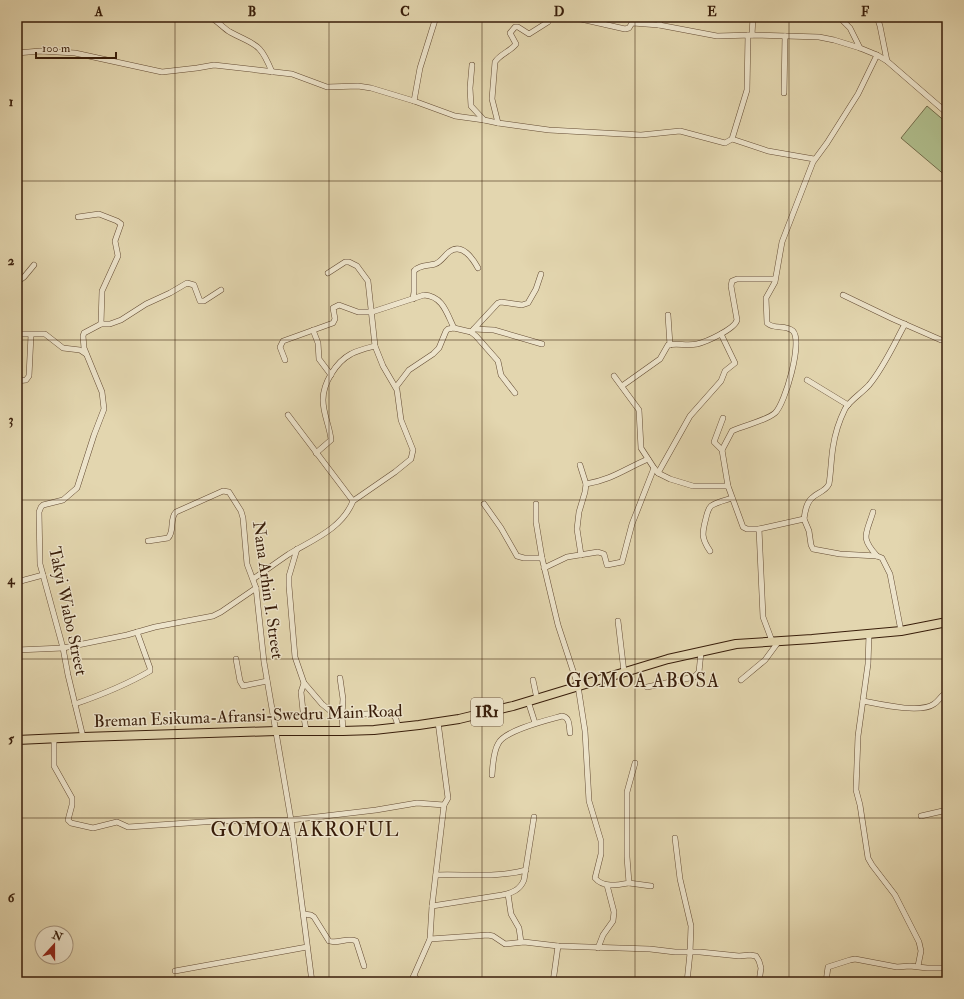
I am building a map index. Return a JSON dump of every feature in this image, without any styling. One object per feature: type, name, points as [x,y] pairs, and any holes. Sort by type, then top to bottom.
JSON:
[{"type":"main road","name":"Breman Esikuma-Afransi-Swedru Main Road","points":[[17,740],[306,730],[343,731],[398,727],[438,722],[528,702],[668,659],[736,644],[901,631],[947,622]]},
{"type":"street","points":[[210,17],[229,31],[258,46],[267,58],[272,72]]},
{"type":"street","points":[[414,101],[420,68],[436,17]]},
{"type":"street","points":[[498,123],[492,99],[496,59],[516,44],[510,33],[515,27],[518,27],[529,34],[548,22],[550,17]]},
{"type":"street","points":[[572,17],[624,29],[629,28],[632,23],[659,25],[717,36],[750,35],[819,37],[834,40],[860,48],[887,61],[947,113]]},
{"type":"street","points":[[659,25],[660,17]]},
{"type":"street","points":[[17,53],[40,51],[75,53],[162,72],[214,65],[295,74],[328,87],[358,86],[372,88],[455,116],[498,123],[549,130],[641,135],[676,131],[725,143],[732,139],[747,90],[750,35],[753,17]]},
{"type":"street","points":[[840,17],[850,28],[860,48]]},
{"type":"street","points":[[876,17],[880,26],[887,61]]},
{"type":"street","points":[[784,93],[785,36]]},
{"type":"street","points":[[722,450],[732,431],[772,416],[778,409],[792,373],[796,342],[794,332],[788,328],[771,326],[767,323],[766,298],[776,279],[782,242],[814,159],[858,94],[877,55]]},
{"type":"street","points":[[472,65],[470,88],[471,106],[484,120]]},
{"type":"street","points":[[732,139],[768,151],[814,159]]},
{"type":"street","points":[[78,217],[99,214],[121,224],[115,241],[118,256],[102,291],[101,324]]},
{"type":"street","points":[[413,299],[414,271],[418,267],[439,262],[450,251],[458,249],[464,251],[472,258],[478,268]]},
{"type":"street","points":[[253,579],[297,549],[337,525],[353,501],[395,472],[410,459],[412,454],[412,446],[401,420],[399,395],[396,386],[384,366],[375,346],[368,281],[357,266],[345,262],[328,273]]},
{"type":"street","points":[[17,282],[24,277],[34,265]]},
{"type":"street","points":[[472,331],[501,302],[522,305],[528,303],[536,289],[541,274]]},
{"type":"street","points":[[622,386],[660,359],[667,347],[670,345],[697,344],[734,326],[737,322],[731,286],[732,281],[737,279],[776,279]]},
{"type":"street","points":[[86,354],[83,343],[83,335],[101,324],[110,324],[121,320],[146,304],[187,283],[194,285],[200,301],[204,301],[221,290]]},
{"type":"street","points":[[285,360],[280,347],[283,342],[333,322],[335,318],[333,310],[335,306],[342,306],[358,312],[372,312],[424,295],[430,295],[442,303],[454,328]]},
{"type":"street","points":[[843,295],[941,340]]},
{"type":"street","points":[[668,315],[670,345]]},
{"type":"street","points":[[901,631],[890,574],[882,558],[877,556],[840,554],[813,548],[811,545],[809,531],[804,519],[808,504],[812,498],[826,489],[829,484],[834,441],[838,426],[848,405],[859,396],[877,374],[905,324]]},
{"type":"street","points":[[396,386],[409,370],[434,354],[441,344],[446,331],[451,328],[472,331],[494,330],[542,344]]},
{"type":"street","points":[[313,330],[318,343],[319,359],[331,375]]},
{"type":"street","points":[[472,331],[498,361],[501,374],[515,393]]},
{"type":"street","points":[[17,334],[45,334],[63,348],[80,350],[86,354]]},
{"type":"street","points":[[658,473],[690,416],[721,382],[725,371],[734,365],[734,362],[720,334]]},
{"type":"street","points":[[17,382],[26,380],[29,376],[31,335]]},
{"type":"street","points":[[316,453],[331,440],[323,401],[324,393],[331,375],[349,355],[356,351],[375,346]]},
{"type":"street","name":"Takyi Wiabo Street","points":[[83,737],[74,704],[63,648],[43,575],[39,554],[39,509],[43,505],[66,498],[76,490],[104,409],[102,392],[86,354]]},
{"type":"street","points":[[614,376],[639,410],[640,443],[648,459],[658,473],[670,479],[693,486],[728,486]]},
{"type":"street","points":[[807,380],[848,405]]},
{"type":"street","points":[[288,414],[353,501]]},
{"type":"street","points":[[723,418],[714,442],[722,450],[728,486],[743,527],[747,529],[759,529],[804,519]]},
{"type":"street","points":[[586,484],[601,482],[648,459]]},
{"type":"street","points":[[580,465],[586,484],[585,492],[578,512],[577,529],[581,554]]},
{"type":"street","points":[[544,568],[568,557],[600,552],[605,556],[607,565],[622,562],[632,524],[654,468]]},
{"type":"street","name":"Nana Arhin I. Street","points":[[148,541],[168,538],[170,536],[173,515],[176,512],[222,491],[227,491],[242,514],[247,564],[256,588],[268,681],[291,820],[312,982]]},
{"type":"street","points":[[710,551],[704,544],[702,532],[710,507],[716,503],[732,498]]},
{"type":"street","points":[[484,504],[501,528],[517,556],[524,558],[542,558]]},
{"type":"street","points":[[536,504],[536,522],[544,568],[558,625],[578,686],[586,735],[589,801],[601,841],[595,878],[607,885],[629,883],[650,886]]},
{"type":"street","points":[[873,512],[866,541],[877,556]]},
{"type":"street","points":[[741,680],[764,660],[776,641],[763,617],[759,529]]},
{"type":"street","points":[[297,549],[289,576],[289,586],[295,658],[304,683],[330,712],[342,715],[387,713],[396,717],[398,727]]},
{"type":"street","points":[[17,582],[43,575]]},
{"type":"street","points":[[17,650],[63,648],[218,614],[256,588]]},
{"type":"street","points":[[618,621],[624,672]]},
{"type":"street","points":[[74,704],[120,687],[150,671],[137,632]]},
{"type":"street","points":[[869,634],[868,664],[858,736],[856,790],[860,805],[868,858],[895,895],[919,942],[921,951],[918,966]]},
{"type":"street","points":[[647,687],[694,676],[700,672],[701,652]]},
{"type":"street","points":[[236,659],[240,681],[243,686],[268,681]]},
{"type":"street","points":[[340,678],[343,699],[343,731]]},
{"type":"street","points":[[533,680],[537,699]]},
{"type":"street","points":[[304,683],[301,692],[306,730]]},
{"type":"street","points":[[863,701],[887,706],[923,708],[934,704],[942,695],[947,695]]},
{"type":"street","points":[[528,702],[535,723]]},
{"type":"street","points":[[492,774],[493,758],[498,743],[512,733],[535,723],[565,716],[568,719],[570,733]]},
{"type":"street","points":[[411,982],[430,939],[432,906],[444,805],[447,802],[448,794],[438,722]]},
{"type":"street","points":[[54,738],[54,766],[72,798],[72,805],[68,820],[71,823],[93,828],[116,822],[128,827],[218,821],[291,820],[376,810],[417,803],[444,805]]},
{"type":"street","points":[[629,883],[627,857],[627,792],[635,763]]},
{"type":"street","points":[[921,816],[947,810]]},
{"type":"street","points":[[432,906],[508,894],[517,889],[522,884],[526,870],[534,817]]},
{"type":"street","points":[[675,838],[680,879],[691,926],[687,982]]},
{"type":"street","points":[[436,874],[505,874],[526,870]]},
{"type":"street","points":[[598,948],[603,935],[613,921],[614,912],[607,885]]},
{"type":"street","points":[[508,894],[511,914],[519,928],[520,942]]},
{"type":"street","points":[[304,914],[314,917],[329,940],[332,942],[351,939],[356,941],[364,966]]},
{"type":"street","points":[[430,939],[488,935],[493,936],[506,944],[520,942],[558,946],[650,949],[739,956],[750,954],[756,956],[759,961],[761,968],[759,982]]},
{"type":"street","points":[[553,982],[558,946]]},
{"type":"street","points":[[175,971],[307,947]]},
{"type":"street","points":[[826,982],[828,967],[855,959],[897,967],[918,966],[927,968],[947,968]]},
{"type":"street","points":[[414,976],[420,982]]},
{"type":"green space","points":[[927,106],[947,123],[947,177],[901,138]]},
{"type":"district","name":"GOMOA ABOSA","points":[[643,681]]},
{"type":"district","name":"GOMOA AKROFUL","points":[[305,830]]}]
